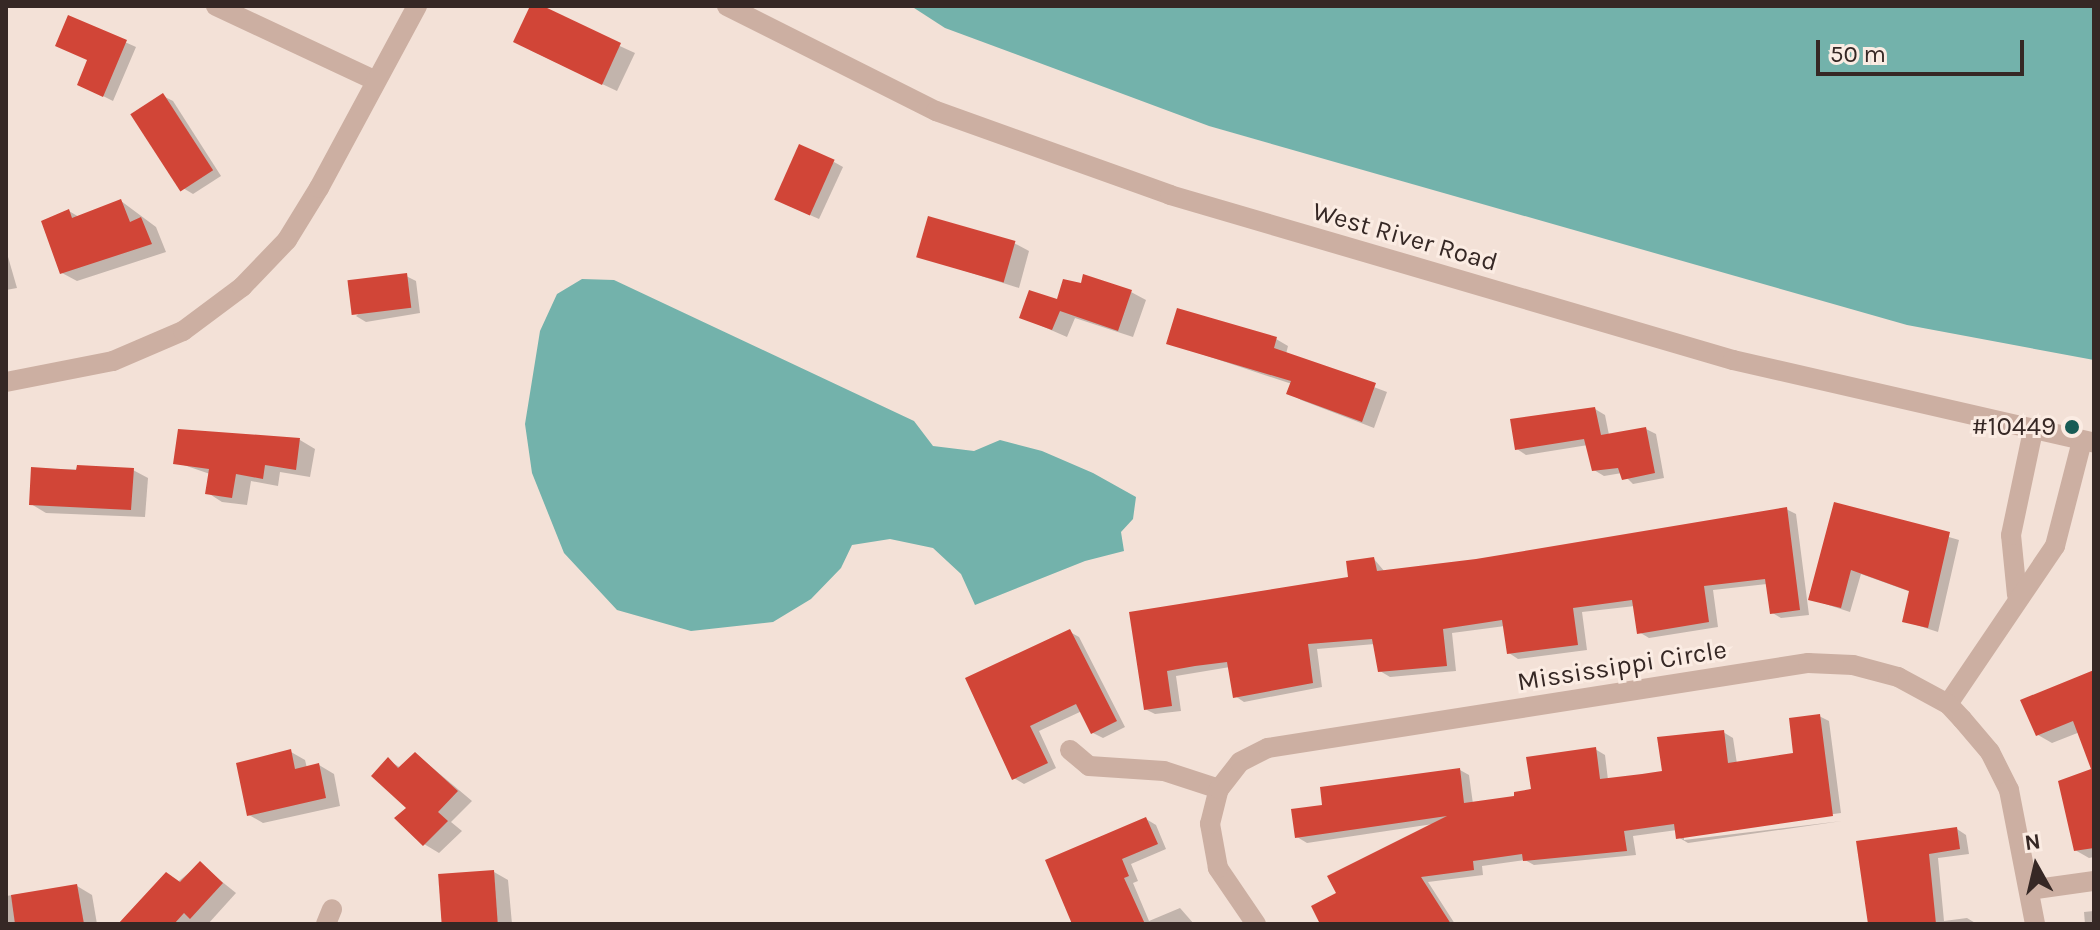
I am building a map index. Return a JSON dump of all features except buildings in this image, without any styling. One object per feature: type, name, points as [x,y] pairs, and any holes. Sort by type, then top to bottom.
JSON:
[{"type":"street","points":[[216,6],[374,80]]},
{"type":"street","points":[[6,382],[113,361],[183,331],[242,287],[287,240],[417,6]]},
{"type":"street","name":"West River Road","points":[[727,6],[936,111],[1170,195],[1733,360],[2088,442]]},
{"type":"street","points":[[2017,595],[2011,535],[2033,431]]},
{"type":"street","points":[[1948,704],[2017,595],[2055,546],[2088,442]]},
{"type":"street","name":"Mississippi Circle","points":[[1256,924],[1218,868],[1210,824],[1219,789],[1240,762],[1268,748],[1808,663],[1853,665],[1898,677],[1948,704],[1990,752],[2009,790],[2035,924]]},
{"type":"street","points":[[1070,750],[1089,766],[1164,771],[1219,789]]},
{"type":"street","points":[[2030,890],[2094,881]]},
{"type":"water","points":[[911,6],[2094,6],[2094,360],[1907,325],[1209,126],[945,28]]},
{"type":"water","points":[[582,279],[614,280],[914,421],[933,446],[974,451],[1000,440],[1042,451],[1093,473],[1136,497],[1133,519],[1121,532],[1124,551],[1085,561],[975,605],[961,574],[933,548],[890,539],[852,545],[841,568],[811,599],[773,622],[691,631],[617,610],[564,553],[532,473],[525,424],[540,331],[557,294]]},
{"type":"place","name":"#10449","points":[[2072,427]]}]
